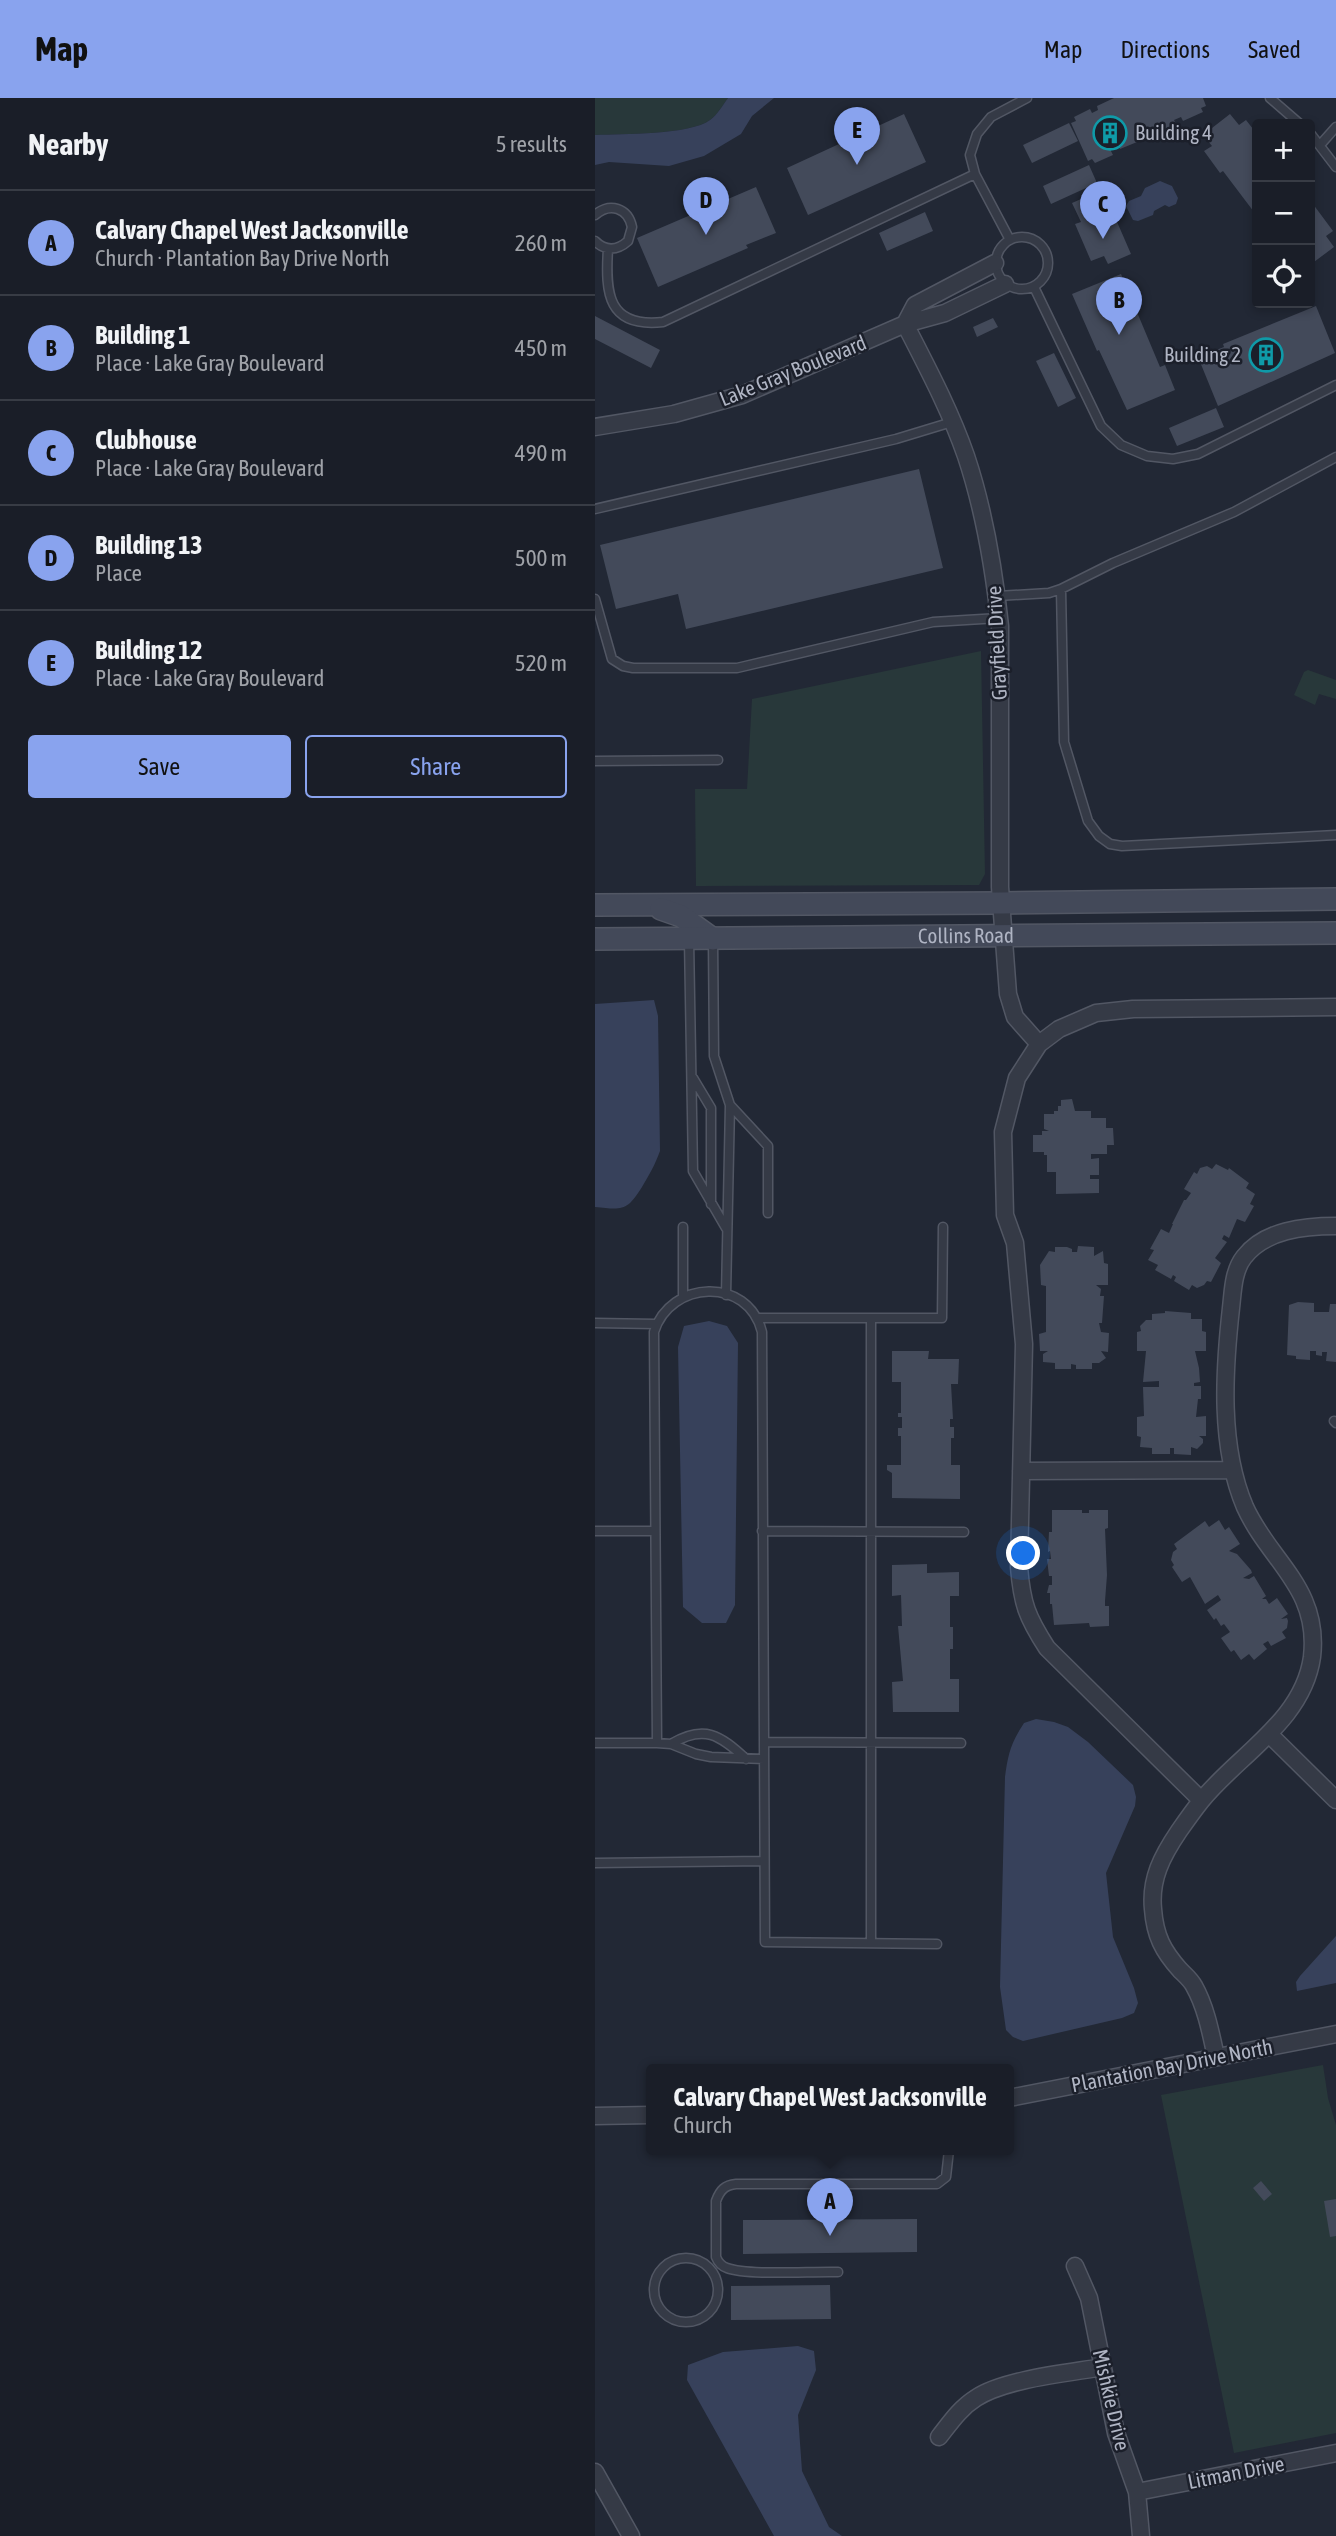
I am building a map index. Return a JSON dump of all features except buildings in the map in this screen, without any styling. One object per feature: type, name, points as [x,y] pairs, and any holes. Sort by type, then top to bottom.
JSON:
[{"type":"main road","name":"Collins Road","points":[[595,905],[1336,899]]},
{"type":"main road","points":[[645,904],[681,916],[713,939]]},
{"type":"main road","name":"Collins Road","points":[[595,939],[1336,933]]},
{"type":"street","name":"Lake Gray Boulevard","points":[[905,324],[915,305],[995,263]]},
{"type":"street","name":"Lake Gray Boulevard","points":[[595,427],[674,414],[742,395],[905,324],[945,313],[1005,284]]},
{"type":"street","name":"Grayfield Drive","points":[[905,324],[966,456],[978,500],[997,596],[1001,903],[1008,994],[1016,1017],[1039,1044]]},
{"type":"street","points":[[1201,1800],[1047,1648],[1034,1628],[1022,1600],[1019,1567],[1023,1332],[1015,1242],[1005,1215],[1003,1132],[1017,1078],[1039,1044],[1059,1029],[1096,1013],[1133,1009],[1336,1007]]},
{"type":"street","points":[[1216,2057],[1194,1985],[1163,1950],[1153,1912],[1152,1886],[1161,1860],[1201,1800],[1269,1734],[1303,1691],[1311,1659],[1312,1622],[1304,1596],[1246,1507],[1233,1470],[1227,1426],[1229,1333],[1235,1278],[1243,1258],[1257,1244],[1284,1231],[1336,1226]]},
{"type":"street","points":[[1021,1471],[1233,1470]]},
{"type":"street","points":[[1269,1734],[1336,1800]]},
{"type":"street","name":"Plantation Bay Drive North","points":[[1014,2097],[1336,2034]]},
{"type":"street","points":[[595,2116],[646,2115]]},
{"type":"street","name":"Mishkie Drive","points":[[1075,2266],[1089,2298],[1116,2433],[1137,2492],[1142,2536]]},
{"type":"street","points":[[939,2437],[959,2411],[977,2396],[1004,2385],[1103,2367]]},
{"type":"street","name":"Litman Drive","points":[[1137,2492],[1336,2453]]},
{"type":"street","points":[[595,2472],[631,2536]]},
{"type":"lane","points":[[1010,240],[975,174],[970,155],[977,134],[991,117],[1027,98]]},
{"type":"lane","points":[[1270,98],[1294,119]]},
{"type":"lane","points":[[1320,145],[1336,127]]},
{"type":"lane","points":[[1315,138],[1336,167]]},
{"type":"lane","points":[[608,249],[611,302],[619,315],[644,324],[663,322],[975,174]]},
{"type":"lane","points":[[595,215],[601,210],[614,208],[621,210],[631,220],[631,234],[622,246],[608,249],[595,241]]},
{"type":"lane","points":[[1028,237],[1037,241],[1047,256],[1047,273],[1034,287],[1017,289],[1005,284],[996,269],[995,263],[1000,249],[1010,240],[1028,237]]},
{"type":"lane","points":[[1034,287],[1101,426],[1121,445],[1147,456],[1173,459],[1198,454],[1336,385]]},
{"type":"lane","points":[[595,509],[896,439],[952,422]]},
{"type":"lane","points":[[997,596],[1049,593],[1061,589],[1113,563],[1234,512],[1336,457]]},
{"type":"lane","points":[[1061,589],[1064,742],[1081,804],[1088,821],[1099,836],[1110,844],[1122,846],[1336,835]]},
{"type":"lane","points":[[595,599],[611,659],[633,668],[737,668],[933,622],[999,618]]},
{"type":"lane","points":[[595,761],[718,760]]},
{"type":"lane","points":[[689,939],[693,1171],[726,1228]]},
{"type":"lane","points":[[713,939],[714,1056],[730,1105],[726,1294]]},
{"type":"lane","points":[[692,1076],[711,1108],[711,1206]]},
{"type":"lane","points":[[730,1105],[768,1146],[768,1213]]},
{"type":"lane","points":[[683,1227],[683,1297]]},
{"type":"lane","points":[[757,1318],[942,1318],[943,1227]]},
{"type":"lane","points":[[657,1743],[653,1339],[656,1324],[664,1311],[683,1297],[703,1291],[726,1294],[745,1304],[757,1318],[762,1332],[765,1942],[937,1944]]},
{"type":"lane","points":[[871,1320],[871,1943]]},
{"type":"lane","points":[[595,1323],[656,1324]]},
{"type":"lane","points":[[595,1531],[654,1531]]},
{"type":"lane","points":[[762,1531],[964,1532]]},
{"type":"lane","points":[[671,1744],[685,1735],[706,1733],[729,1743],[746,1759]]},
{"type":"lane","points":[[764,1742],[961,1743]]},
{"type":"lane","points":[[595,1743],[671,1744],[704,1756],[764,1759]]},
{"type":"lane","points":[[595,1863],[764,1861]]},
{"type":"lane","points":[[838,2272],[752,2271],[727,2268],[719,2263],[716,2257],[718,2194],[728,2185],[937,2184],[946,2177],[948,2155]]},
{"type":"lane","points":[[685,2258],[696,2259],[711,2270],[719,2292],[710,2312],[701,2319],[680,2323],[661,2312],[655,2303],[654,2282],[666,2265],[685,2258]]},
{"type":"lane","points":[[711,2270],[719,2263]]},
{"type":"shaded area","points":[[595,98],[728,98],[713,118],[687,129],[595,135]]},
{"type":"shaded area","points":[[981,651],[985,874],[979,885],[696,886],[695,789],[747,789],[752,699]]},
{"type":"shaded area","points":[[1308,670],[1336,680],[1336,699],[1319,694],[1315,705],[1294,695],[1304,672]]},
{"type":"shaded area","points":[[1323,2065],[1328,2098],[1336,2125],[1336,2433],[1234,2453],[1161,2095]]},
{"type":"water","points":[[728,98],[774,98],[752,116],[741,134],[704,156],[669,166],[609,162],[595,165],[595,135],[687,129],[713,118]]},
{"type":"water","points":[[1160,181],[1172,186],[1178,198],[1176,204],[1169,207],[1165,205],[1154,211],[1153,215],[1138,221],[1133,220],[1126,206],[1129,201],[1141,196],[1145,188]]},
{"type":"water","points":[[654,1000],[658,1016],[660,1151],[642,1187],[628,1205],[612,1209],[595,1207],[595,1004]]},
{"type":"water","points":[[709,1321],[727,1326],[738,1343],[735,1605],[726,1623],[702,1623],[683,1607],[678,1347],[684,1326]]},
{"type":"water","points":[[1036,1719],[1068,1727],[1088,1742],[1133,1785],[1135,1806],[1106,1873],[1113,1937],[1138,2003],[1134,2013],[1122,2018],[1023,2041],[1006,2030],[1000,1987],[1005,1777],[1016,1737],[1024,1723]]},
{"type":"water","points":[[1336,1936],[1336,1983],[1297,1991],[1296,1982],[1300,1976]]},
{"type":"water","points":[[798,2346],[814,2351],[816,2370],[798,2415],[802,2471],[829,2527],[842,2536],[774,2536],[687,2380],[688,2365],[723,2352]]},
{"type":"place","name":"Building 4","points":[[1110,133]]},
{"type":"place","name":"Building 12","points":[[857,165]]},
{"type":"place","name":"Building 13","points":[[706,235]]},
{"type":"place","name":"Clubhouse","points":[[1103,239]]},
{"type":"place","name":"Building 1","points":[[1119,335]]},
{"type":"place","name":"Building 2","points":[[1266,355]]},
{"type":"place","name":"Calvary Chapel West Jacksonville","points":[[830,2236]]}]
